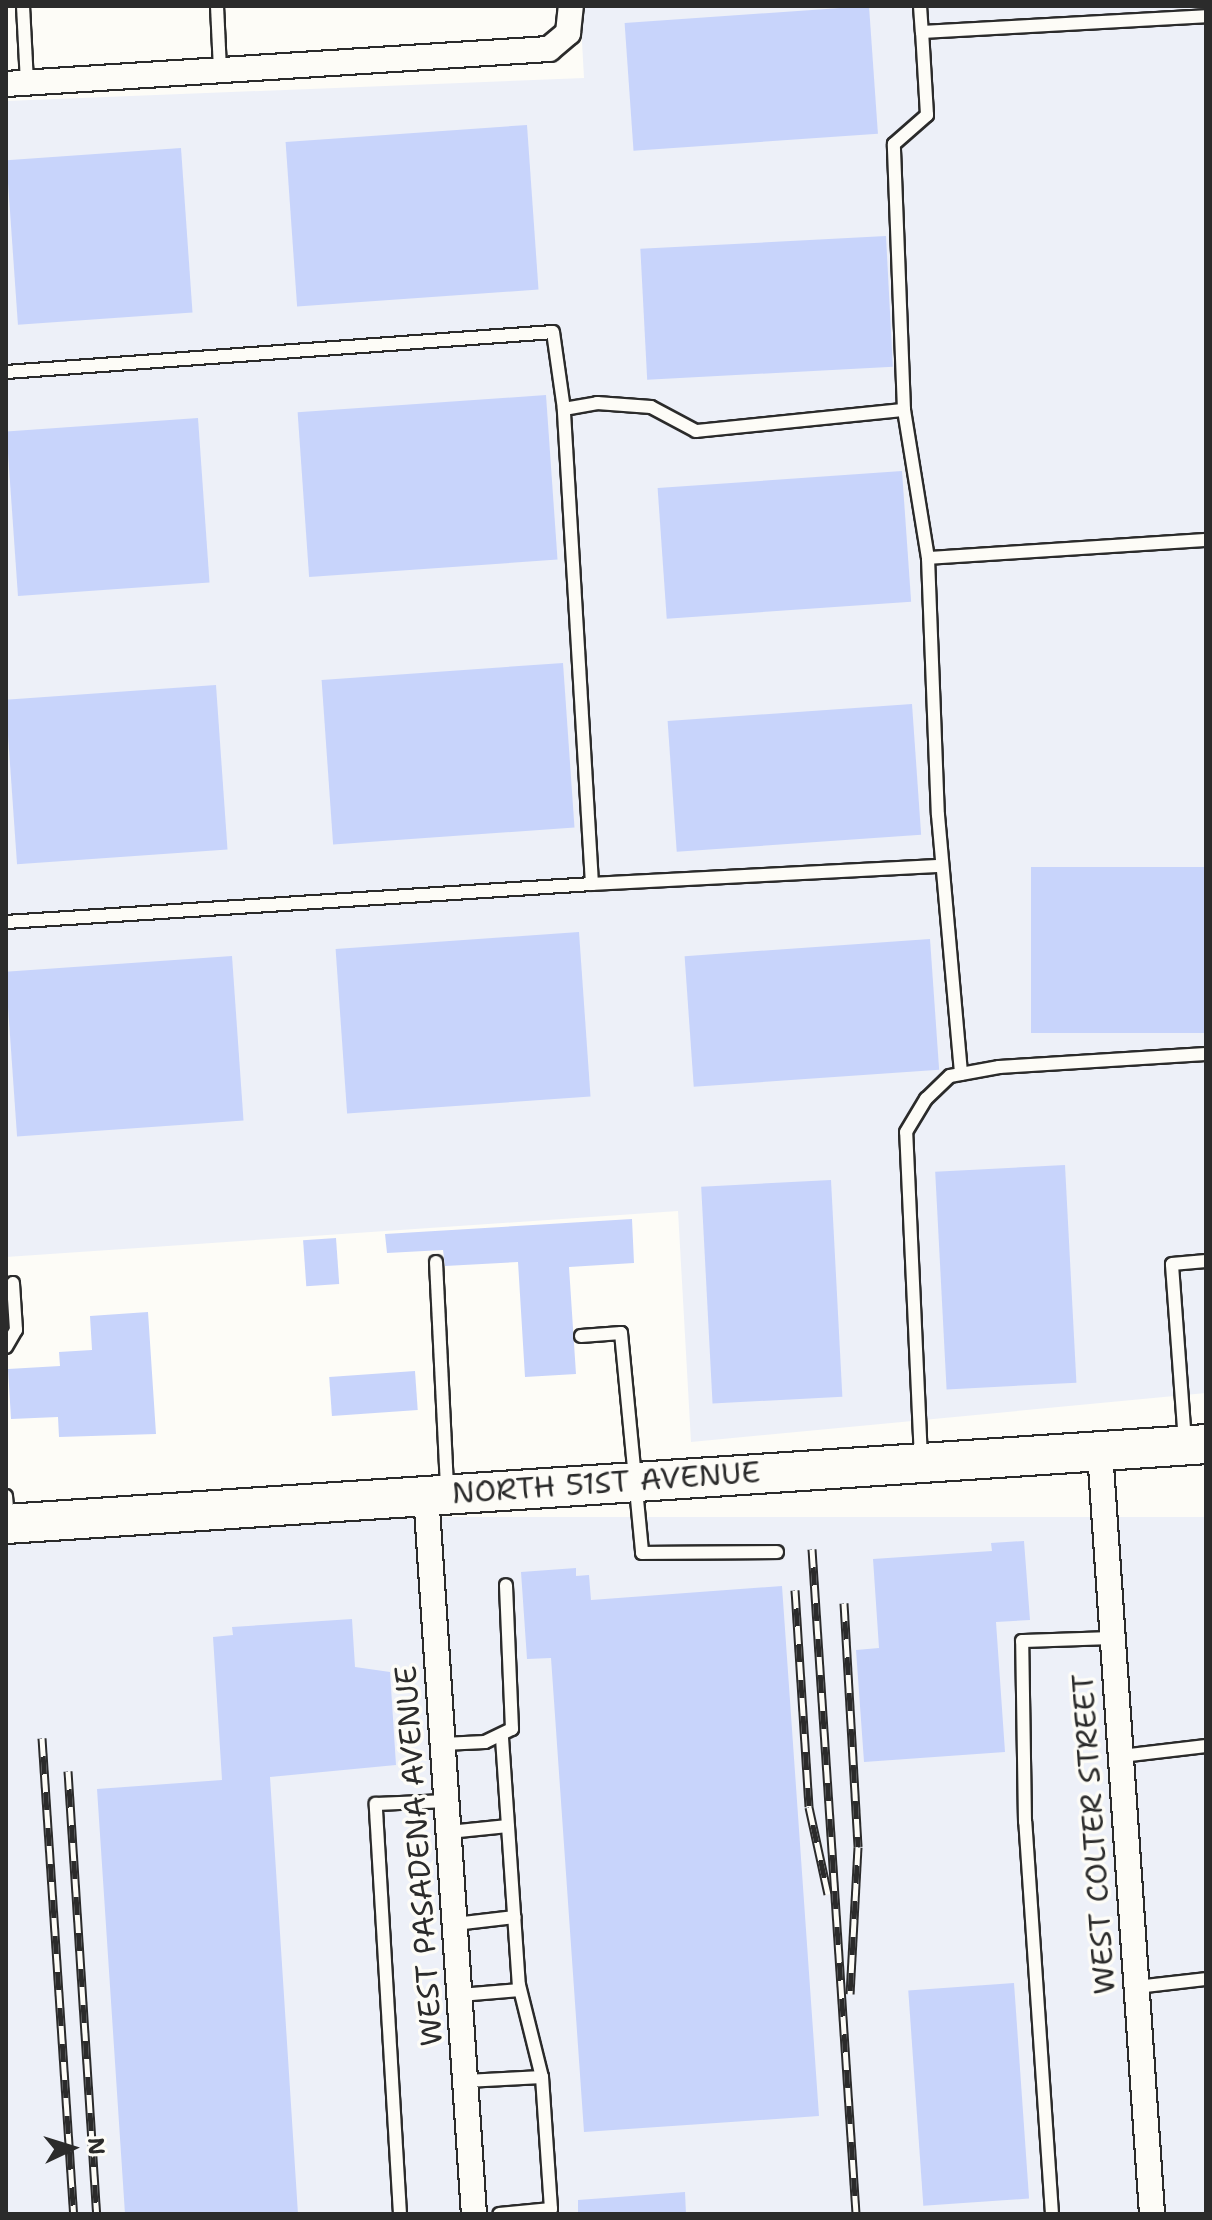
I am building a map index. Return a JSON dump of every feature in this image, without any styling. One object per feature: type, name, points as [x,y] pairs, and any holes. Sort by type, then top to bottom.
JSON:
[{"type":"main road","name":"NORTH 51ST AVENUE","points":[[7,1515],[437,1494],[1196,1444]]},
{"type":"street","points":[[17,83],[549,49],[568,33],[571,6]]},
{"type":"street","name":"WEST COLTER STREET","points":[[1100,1451],[1152,2214]]},
{"type":"street","name":"WEST PASADENA AVENUE","points":[[437,1494],[443,1744],[474,2214]]},
{"type":"lane","points":[[17,83],[23,6]]},
{"type":"lane","points":[[217,6],[220,70]]},
{"type":"lane","points":[[920,6],[927,115],[894,144],[904,410],[928,558],[941,866],[961,1074]]},
{"type":"lane","points":[[922,32],[1206,16]]},
{"type":"lane","points":[[6,372],[553,332],[564,409],[592,884]]},
{"type":"lane","points":[[564,409],[597,403],[651,407],[696,431],[904,410]]},
{"type":"lane","points":[[928,558],[1206,540]]},
{"type":"lane","points":[[6,922],[592,884],[941,866]]},
{"type":"lane","points":[[921,1462],[906,1132],[926,1099],[961,1074],[1206,1054]]},
{"type":"lane","points":[[1196,1444],[1172,1264],[1206,1261]]},
{"type":"lane","points":[[436,1262],[437,1494]]},
{"type":"lane","points":[[6,1347],[16,1330],[13,1283]]},
{"type":"lane","points":[[581,1336],[621,1333],[632,1481],[642,1553],[777,1552]]},
{"type":"lane","points":[[499,2214],[551,2209],[542,2077],[520,1990],[508,1826],[502,1738],[516,1717],[506,1585]]},
{"type":"lane","points":[[1052,2214],[1025,1822],[1022,1641],[1113,1638]]},
{"type":"lane","points":[[443,1744],[502,1738]]},
{"type":"lane","points":[[1121,1756],[1206,1746]]},
{"type":"lane","points":[[400,2214],[376,1804],[447,1801]]},
{"type":"lane","points":[[449,1832],[508,1826]]},
{"type":"lane","points":[[455,1924],[515,1917]]},
{"type":"lane","points":[[1136,1987],[1206,1979]]},
{"type":"lane","points":[[460,1995],[520,1990]]},
{"type":"lane","points":[[466,2081],[542,2077]]},
{"type":"shaded area","points":[[580,6],[1206,6],[1206,1393],[691,1442],[678,1211],[6,1257],[6,101],[584,78]]},
{"type":"shaded area","points":[[6,1517],[1206,1517],[1206,2214],[6,2214]]},
{"type":"building","points":[[869,6],[878,134],[634,151],[625,23]]},
{"type":"building","points":[[527,125],[539,290],[297,306],[286,142]]},
{"type":"building","points":[[181,148],[193,313],[18,325],[6,160]]},
{"type":"building","points":[[886,236],[893,367],[647,380],[640,249]]},
{"type":"building","points":[[546,395],[558,560],[309,577],[298,412]]},
{"type":"building","points":[[198,418],[210,583],[18,596],[6,431]]},
{"type":"building","points":[[902,471],[911,602],[667,619],[658,488]]},
{"type":"building","points":[[563,663],[575,828],[333,844],[322,680]]},
{"type":"building","points":[[216,685],[228,850],[17,864],[6,700]]},
{"type":"building","points":[[912,704],[921,835],[677,852],[668,721]]},
{"type":"building","points":[[1031,867],[1206,867],[1206,1033],[1031,1033]]},
{"type":"building","points":[[579,932],[591,1097],[347,1114],[336,949]]},
{"type":"building","points":[[930,939],[939,1070],[694,1087],[685,956]]},
{"type":"building","points":[[232,956],[244,1121],[17,1136],[6,972]]},
{"type":"building","points":[[1065,1165],[1076,1383],[947,1390],[935,1172]]},
{"type":"building","points":[[831,1180],[842,1397],[713,1404],[701,1187]]},
{"type":"building","points":[[632,1219],[634,1263],[569,1267],[576,1374],[525,1377],[518,1262],[445,1266],[443,1250],[387,1253],[385,1234]]},
{"type":"building","points":[[336,1238],[339,1284],[306,1286],[303,1240]]},
{"type":"building","points":[[148,1312],[156,1434],[59,1437],[58,1417],[11,1419],[8,1369],[60,1366],[59,1352],[92,1350],[90,1316]]},
{"type":"building","points":[[415,1371],[418,1410],[332,1416],[329,1377]]},
{"type":"building","points":[[1024,1541],[1030,1620],[996,1622],[1005,1752],[864,1762],[856,1650],[879,1648],[873,1559],[992,1551],[991,1543]]},
{"type":"building","points":[[576,1568],[576,1576],[589,1575],[591,1600],[782,1586],[819,2116],[584,2132],[551,1658],[527,1659],[521,1572]]},
{"type":"building","points":[[352,1619],[355,1667],[390,1672],[396,1765],[270,1777],[298,2214],[125,2214],[97,1789],[222,1780],[213,1637],[233,1635],[232,1627]]},
{"type":"building","points":[[1014,1983],[1029,2198],[923,2206],[908,1990]]},
{"type":"building","points":[[685,2192],[686,2214],[578,2214],[578,2200]]},
{"type":"railway","points":[[812,1549],[856,2214]]},
{"type":"railway","points":[[795,1590],[809,1807],[828,1894]]},
{"type":"railway","points":[[844,1603],[858,1847],[850,1994]]},
{"type":"railway","points":[[42,1738],[74,2214]]},
{"type":"railway","points":[[68,1771],[97,2214]]}]
